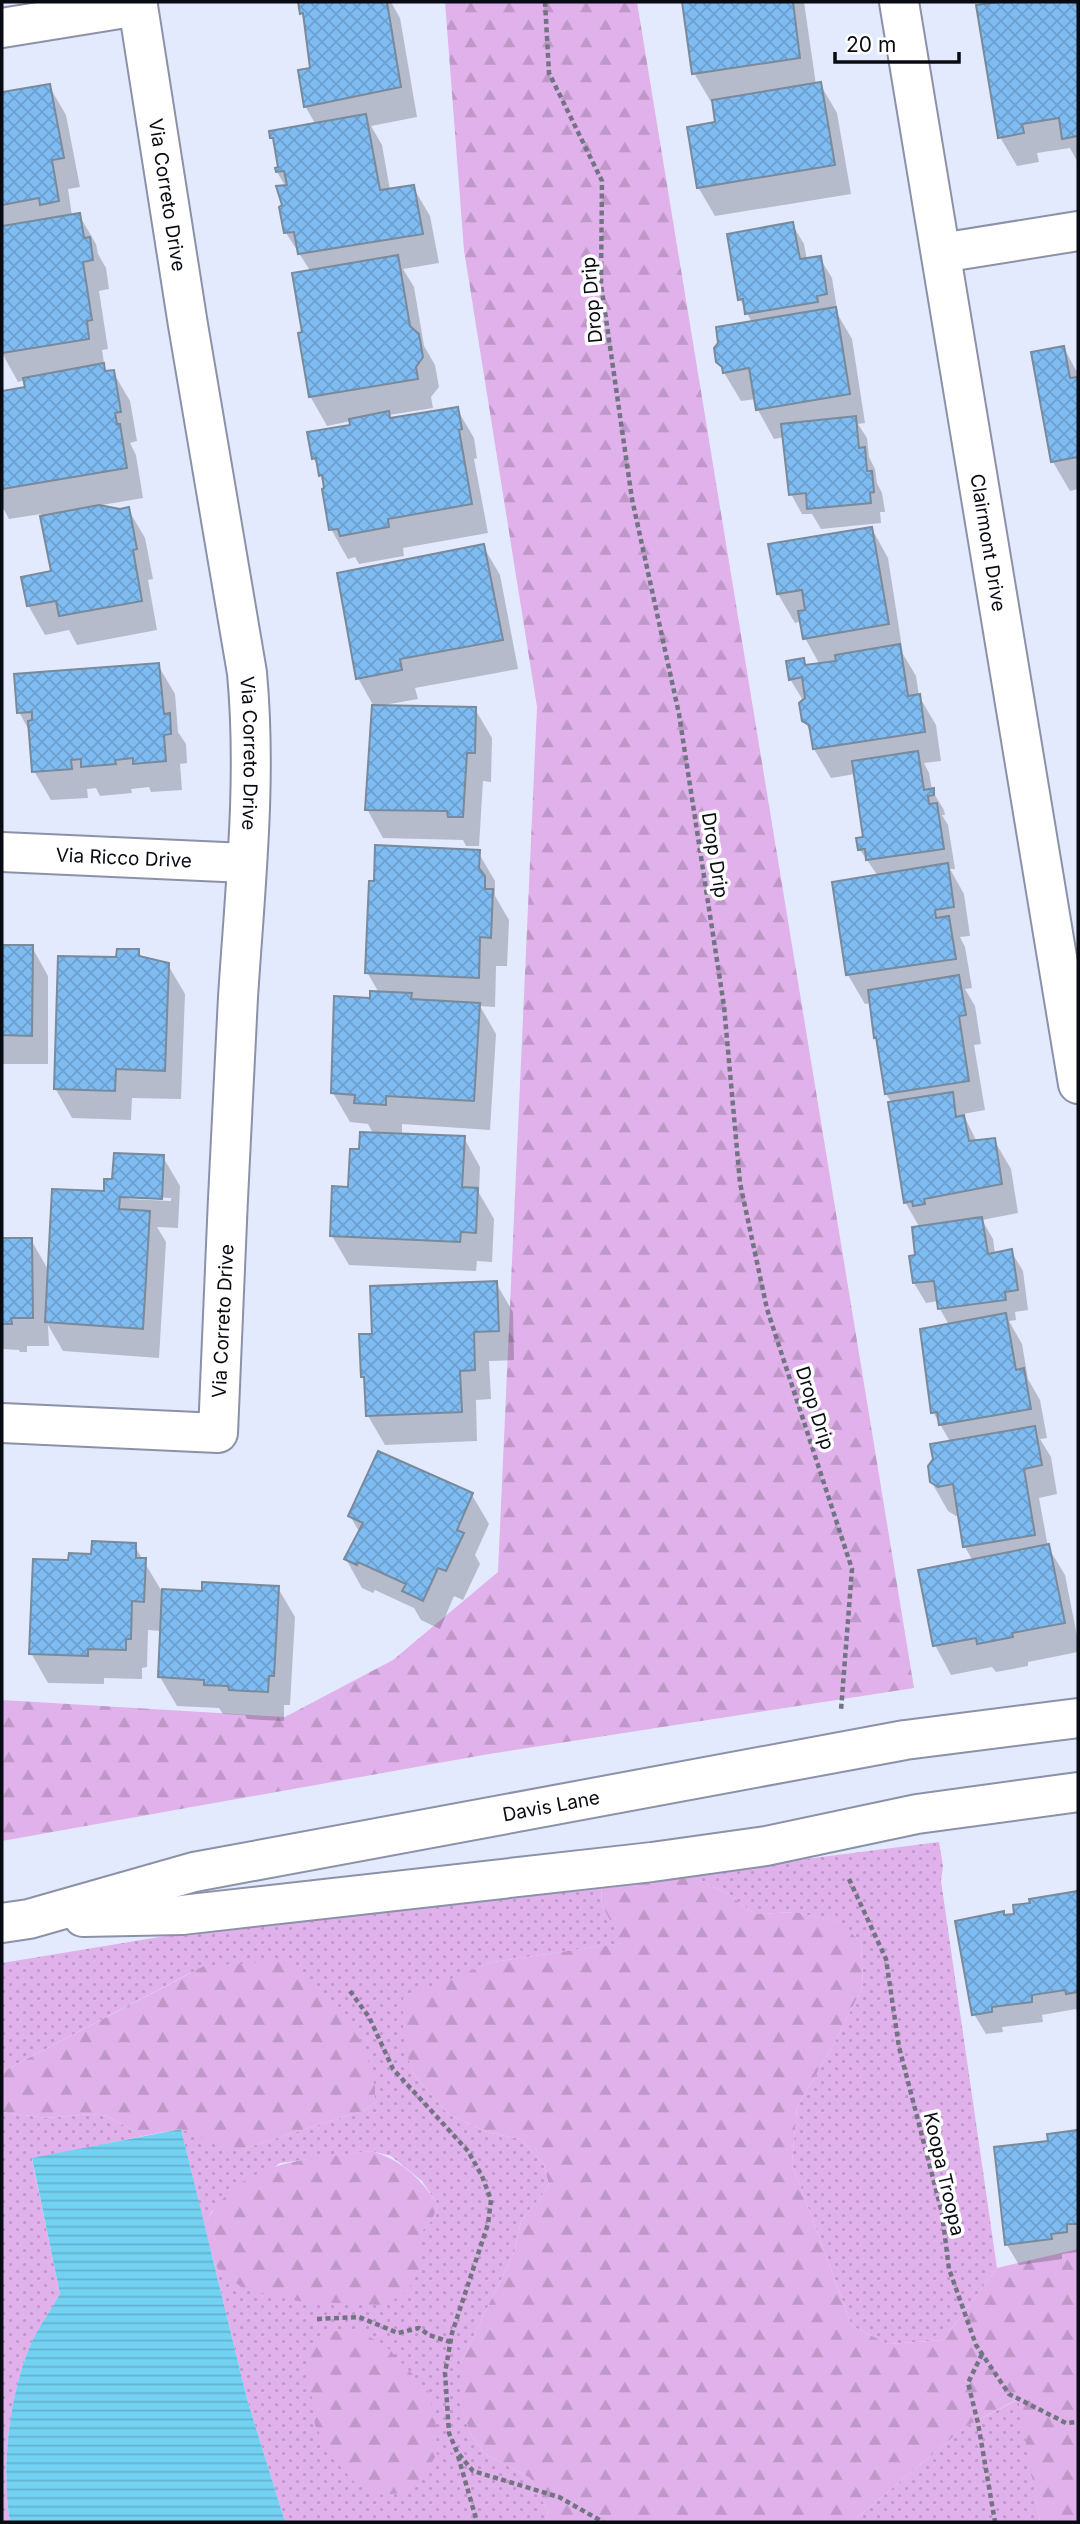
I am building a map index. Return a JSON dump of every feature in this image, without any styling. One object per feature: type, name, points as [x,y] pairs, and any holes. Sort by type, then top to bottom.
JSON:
[{"type":"street","name":"Clairmont Drive","points":[[899,2],[1078,1084]]},
{"type":"street","name":"Via Correto Drive","points":[[2,28],[138,6],[247,673],[252,776],[218,1433],[2,1423]]},
{"type":"street","points":[[941,253],[1078,231]]},
{"type":"street","name":"Via Ricco Drive","points":[[2,852],[246,863]]},
{"type":"street","name":"Davis Lane","points":[[15,1921],[194,1872],[905,1740],[1078,1718]]},
{"type":"street","name":"Davis Lane","points":[[15,1921],[182,1915],[652,1862],[766,1846],[917,1814],[1078,1792]]},
{"type":"path","name":"Drop Drip","points":[[545,2],[550,73],[602,181],[601,284],[632,499],[681,727],[723,1006],[740,1183],[767,1310],[852,1569],[840,1714]]},
{"type":"path","name":"Koopa Troopa","points":[[849,1879],[886,1959],[899,2047],[943,2213],[949,2269],[976,2345],[1009,2394],[1066,2423],[1078,2422]]},
{"type":"path","points":[[350,1990],[369,2017],[393,2069],[468,2151],[491,2200],[488,2224],[450,2342],[445,2373],[449,2433],[477,2522]]},
{"type":"path","points":[[317,2319],[359,2317],[398,2333],[419,2328],[429,2335],[450,2342]]},
{"type":"path","points":[[982,2354],[968,2383],[978,2423],[995,2522]]},
{"type":"path","points":[[457,2452],[472,2471],[559,2497],[603,2522]]},
{"type":"green space","points":[[445,2],[637,2],[914,1688],[489,1754],[2,1841],[2,1700],[285,1717],[393,1660],[498,1572],[537,707],[464,250]]},
{"type":"green space","points":[[939,1842],[943,1866],[941,1881],[997,2268],[943,2340],[888,2344],[852,2326],[792,2164],[797,2107],[835,2042],[863,1986],[861,1942],[838,1922],[795,1912],[755,1914],[728,1894],[687,1874]]},
{"type":"green space","points":[[687,1874],[728,1894],[755,1914],[795,1912],[839,1922],[861,1942],[863,1986],[835,2042],[797,2107],[792,2164],[852,2326],[888,2344],[943,2340],[997,2268],[1078,2249],[1078,2522],[1040,2522],[1018,2399],[965,2427],[852,2522],[546,2522],[548,2511],[530,2478],[485,2454],[470,2433],[460,2402],[460,2364],[514,2253],[521,2221],[549,2186],[544,2165],[521,2139],[487,2132],[448,2114],[411,2071],[403,2035],[403,1998],[493,1962],[622,1943],[602,1905],[601,1887]]},
{"type":"green space","points":[[601,1887],[602,1905],[623,1943],[493,1962],[403,1999],[411,2071],[448,2114],[487,2132],[521,2139],[544,2165],[549,2186],[521,2221],[514,2253],[460,2364],[460,2401],[470,2433],[485,2454],[530,2478],[548,2511],[546,2522],[285,2522],[247,2399],[213,2260],[219,2271],[423,2230],[432,2220],[438,2205],[422,2181],[391,2156],[371,2151],[280,2163],[212,2211],[204,2225],[181,2129],[243,2149],[365,2110],[375,2102],[190,1973],[2,2072],[2,1963],[208,1929]]},
{"type":"green space","points":[[282,1961],[300,1971],[364,2044],[375,2087],[375,2102],[365,2110],[243,2149],[222,2147],[181,2129],[143,2136],[107,2116],[92,2114],[46,2118],[2,2112],[2,2072],[204,1966]]},
{"type":"green space","points":[[2,2112],[46,2118],[92,2114],[107,2116],[143,2136],[32,2159],[60,2294],[30,2346],[17,2387],[7,2456],[10,2522],[2,2522]]},
{"type":"green space","points":[[371,2151],[410,2172],[438,2205],[432,2220],[423,2230],[419,2270],[412,2284],[400,2297],[380,2305],[298,2301],[244,2289],[219,2271],[213,2260],[204,2225],[219,2203],[236,2186],[277,2166]]},
{"type":"green space","points":[[332,2331],[360,2332],[385,2345],[429,2392],[436,2426],[437,2454],[418,2484],[404,2493],[375,2495],[355,2483],[331,2456],[315,2425],[307,2358],[313,2342]]},
{"type":"green space","points":[[1019,2399],[1040,2522],[852,2522],[965,2427]]},
{"type":"water","points":[[181,2129],[247,2399],[285,2522],[10,2522],[7,2456],[17,2387],[33,2339],[60,2294],[32,2158]]},
{"type":"building","points":[[298,2],[387,2],[401,87],[304,107],[298,70],[310,68],[303,13],[300,14]]},
{"type":"building","points":[[682,2],[793,2],[800,58],[692,74]]},
{"type":"building","points":[[999,2],[1076,2],[1078,136],[1062,139],[1059,118],[1022,124],[1024,133],[998,138],[976,5]]},
{"type":"building","points":[[821,82],[835,165],[697,188],[687,127],[715,122],[712,100]]},
{"type":"building","points":[[50,84],[64,158],[52,160],[59,201],[40,205],[39,198],[2,205],[2,92]]},
{"type":"building","points":[[366,114],[380,190],[414,185],[423,234],[298,254],[294,232],[284,233],[279,207],[282,205],[276,186],[287,185],[284,171],[276,172],[275,168],[278,167],[273,138],[270,138],[269,131]]},
{"type":"building","points":[[80,213],[84,238],[90,237],[93,260],[83,262],[92,320],[87,321],[89,339],[2,353],[2,226]]},
{"type":"building","points":[[793,222],[800,259],[821,256],[827,294],[817,296],[818,302],[745,314],[743,299],[738,300],[727,234]]},
{"type":"building","points":[[398,255],[410,326],[419,334],[423,357],[416,367],[418,379],[309,397],[298,333],[302,332],[292,273]]},
{"type":"building","points":[[836,307],[850,394],[756,410],[749,368],[723,373],[722,367],[716,362],[716,327]]},
{"type":"building","points":[[1064,346],[1070,378],[1078,377],[1078,457],[1051,462],[1031,352]]},
{"type":"building","points":[[104,363],[105,371],[114,370],[121,412],[115,413],[117,424],[120,424],[127,468],[2,489],[2,391],[25,387],[23,378]]},
{"type":"building","points":[[458,407],[462,429],[459,430],[472,504],[388,519],[389,527],[340,536],[338,529],[329,530],[322,475],[319,476],[316,458],[312,459],[307,432],[350,425],[349,419],[389,411],[390,418]]},
{"type":"building","points":[[856,416],[859,448],[865,447],[867,471],[872,471],[874,492],[870,493],[871,503],[807,509],[806,493],[789,495],[781,424]]},
{"type":"building","points":[[99,505],[120,509],[129,507],[137,549],[133,550],[142,601],[59,616],[56,601],[27,606],[21,577],[51,571],[40,516]]},
{"type":"building","points":[[872,527],[889,624],[803,639],[798,611],[805,610],[802,590],[777,594],[768,544]]},
{"type":"building","points":[[484,544],[503,640],[400,659],[402,670],[356,679],[337,573]]},
{"type":"building","points":[[900,644],[908,696],[920,694],[925,732],[813,749],[809,725],[802,721],[799,703],[805,698],[802,677],[789,680],[786,661],[804,658],[805,665],[836,661],[835,655]]},
{"type":"building","points":[[159,663],[164,714],[170,713],[171,734],[164,735],[166,761],[133,764],[133,758],[115,760],[116,764],[81,767],[81,759],[71,760],[72,769],[32,772],[28,721],[32,720],[32,712],[17,713],[14,674]]},
{"type":"building","points":[[372,705],[476,707],[475,753],[467,753],[463,817],[448,817],[447,811],[365,810]]},
{"type":"building","points":[[918,751],[924,790],[934,788],[934,795],[928,796],[929,804],[937,803],[944,849],[866,860],[865,849],[858,850],[856,838],[863,837],[852,761]]},
{"type":"building","points":[[375,845],[480,850],[479,868],[485,876],[485,889],[493,889],[491,938],[480,937],[479,978],[365,973],[369,881],[374,881]]},
{"type":"building","points":[[948,863],[954,907],[935,910],[936,918],[949,916],[956,959],[846,975],[832,882]]},
{"type":"building","points":[[2,945],[33,945],[32,1036],[2,1035]]},
{"type":"building","points":[[117,949],[139,949],[139,956],[169,963],[165,1071],[116,1069],[115,1091],[54,1089],[58,956],[116,957]]},
{"type":"building","points":[[959,975],[966,1015],[959,1016],[969,1081],[885,1094],[868,990]]},
{"type":"building","points":[[370,991],[412,993],[411,999],[480,1003],[474,1101],[386,1096],[386,1105],[354,1103],[355,1095],[331,1093],[334,996],[370,998]]},
{"type":"building","points":[[953,1092],[956,1117],[964,1115],[969,1141],[995,1138],[1002,1184],[924,1199],[925,1204],[913,1206],[912,1201],[904,1203],[888,1102]]},
{"type":"building","points":[[360,1132],[465,1136],[462,1187],[478,1188],[476,1233],[461,1232],[460,1242],[330,1236],[332,1186],[348,1187],[350,1149],[359,1149]]},
{"type":"building","points":[[114,1153],[164,1155],[162,1199],[120,1197],[119,1209],[150,1211],[143,1329],[45,1322],[52,1189],[104,1191],[104,1179],[112,1179]]},
{"type":"building","points":[[982,1217],[988,1254],[1012,1249],[1018,1290],[1005,1292],[1006,1300],[938,1309],[934,1281],[913,1283],[909,1256],[915,1255],[912,1227]]},
{"type":"building","points":[[2,1238],[32,1238],[33,1318],[11,1318],[12,1324],[2,1324]]},
{"type":"building","points":[[497,1281],[499,1331],[474,1332],[475,1370],[460,1371],[462,1412],[366,1416],[359,1334],[372,1334],[370,1286]]},
{"type":"building","points":[[1006,1313],[1016,1370],[1024,1368],[1031,1409],[939,1425],[937,1412],[931,1413],[920,1329]]},
{"type":"building","points":[[1035,1426],[1042,1465],[1024,1469],[1035,1535],[963,1547],[953,1484],[938,1487],[930,1482],[928,1466],[933,1459],[930,1444]]},
{"type":"building","points":[[378,1451],[473,1493],[457,1530],[464,1533],[446,1571],[438,1568],[423,1601],[402,1591],[406,1584],[358,1562],[357,1565],[344,1559],[363,1523],[348,1516]]},
{"type":"building","points":[[92,1541],[136,1543],[136,1558],[146,1558],[144,1602],[132,1601],[131,1639],[126,1639],[126,1650],[88,1649],[88,1656],[29,1654],[33,1559],[68,1560],[69,1553],[91,1554]]},
{"type":"building","points":[[1049,1544],[1065,1623],[1012,1633],[1013,1637],[977,1644],[976,1638],[933,1646],[918,1570]]},
{"type":"building","points":[[202,1582],[279,1586],[274,1676],[269,1676],[268,1692],[229,1690],[228,1686],[204,1685],[204,1680],[158,1677],[162,1589],[202,1591]]},
{"type":"building","points":[[1078,1891],[1078,1992],[1066,1994],[1065,1990],[1032,1995],[1032,2002],[992,2007],[992,2012],[972,2015],[955,1921],[1004,1911],[1004,1915],[1014,1914],[1013,1905],[1030,1903],[1029,1899]]},
{"type":"building","points":[[1078,2130],[1078,2224],[1067,2224],[1067,2232],[1051,2234],[1052,2239],[1005,2245],[994,2147],[1048,2141],[1047,2134]]}]
